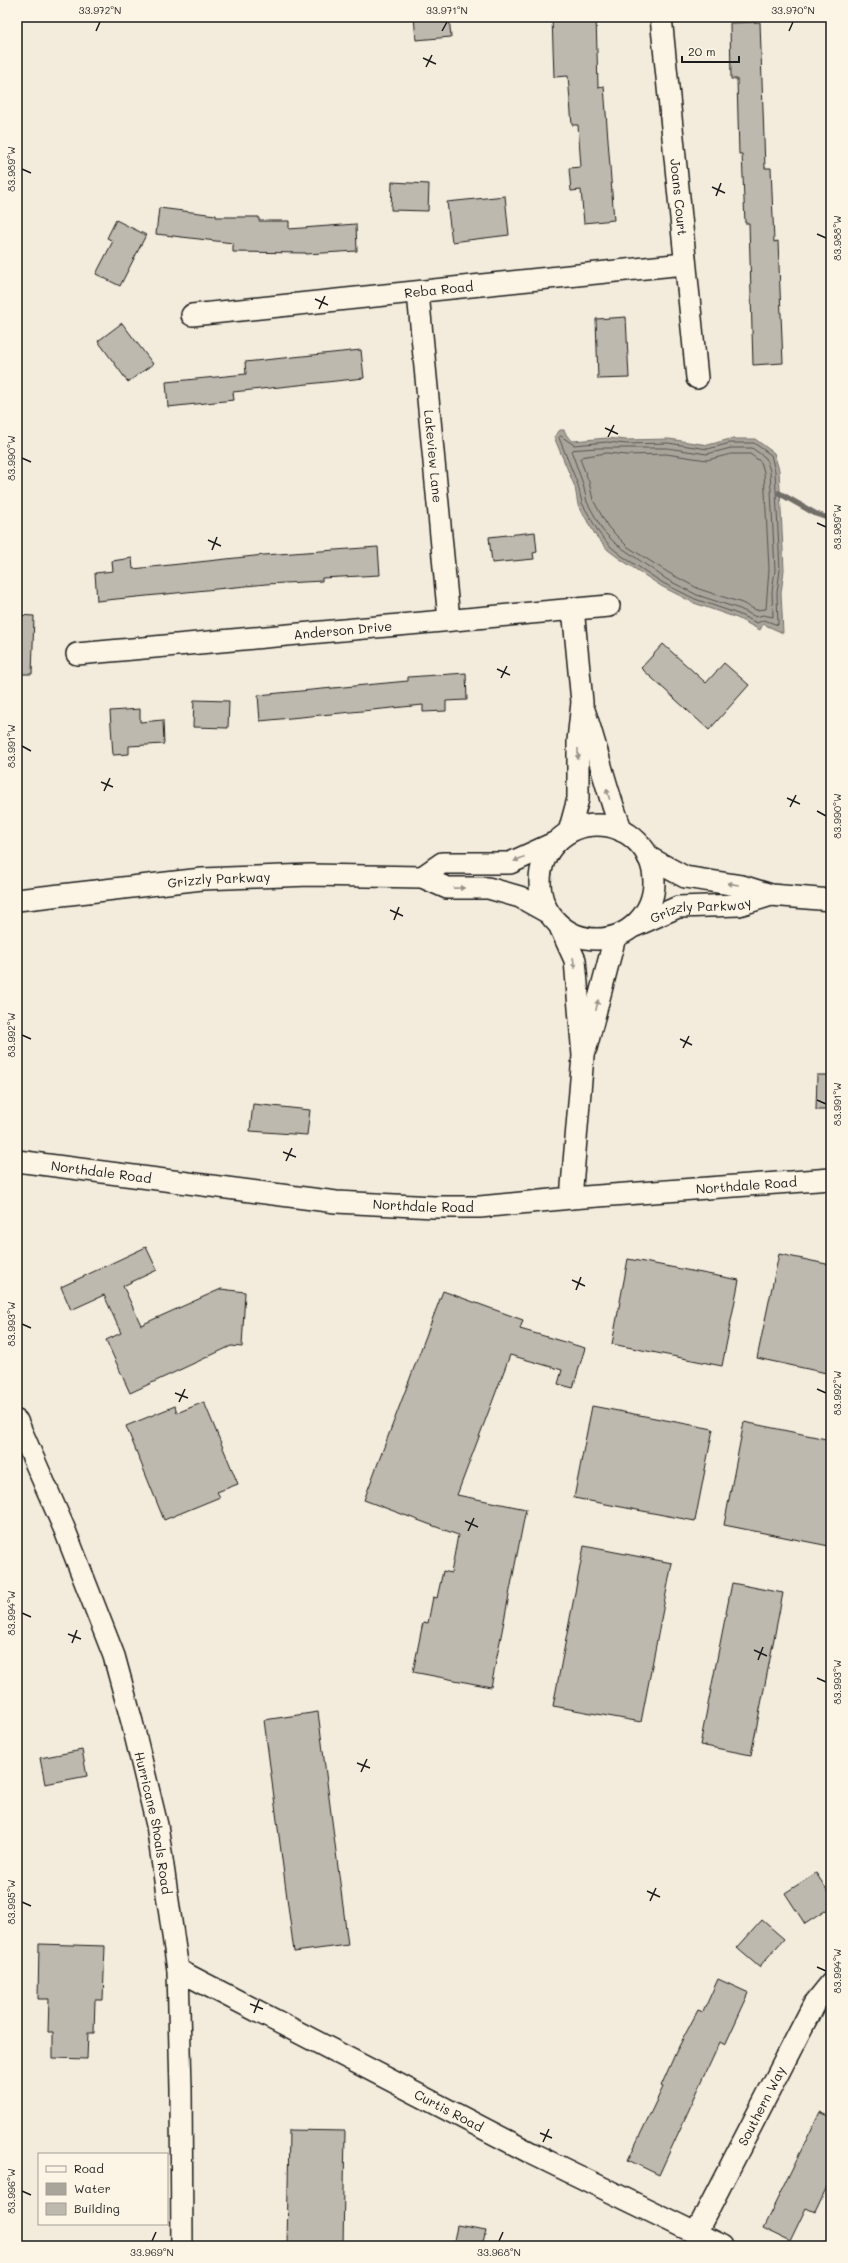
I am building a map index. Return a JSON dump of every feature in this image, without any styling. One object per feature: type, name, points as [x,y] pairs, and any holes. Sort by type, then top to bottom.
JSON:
[{"type":"street","name":"Joans Court","points":[[661,17],[684,264],[697,378]]},
{"type":"street","name":"Reba Road","points":[[192,315],[418,293],[684,264]]},
{"type":"street","name":"Lakeview Lane","points":[[418,293],[449,620]]},
{"type":"street","name":"Anderson Drive","points":[[77,654],[573,608],[609,606]]},
{"type":"street","points":[[571,1198],[583,1056],[575,960],[540,895],[539,877],[544,859],[562,838],[578,799],[578,741],[582,702],[573,608]]},
{"type":"street","points":[[582,702],[595,742],[609,800],[622,831]]},
{"type":"street","points":[[422,877],[442,863],[510,863],[586,826],[604,825],[622,831],[637,841],[648,857],[654,876],[653,896],[645,914],[623,932],[596,940],[576,937],[553,920]]},
{"type":"street","name":"Grizzly Parkway","points":[[648,857],[685,877],[742,886],[771,895],[831,900]]},
{"type":"street","name":"Grizzly Parkway","points":[[17,900],[202,879],[310,875],[422,877],[446,888],[488,888],[520,897],[553,920]]},
{"type":"street","name":"Grizzly Parkway","points":[[623,932],[678,907],[739,905],[771,895]]},
{"type":"street","points":[[583,1056],[623,932]]},
{"type":"street","name":"Northdale Road","points":[[17,1161],[336,1202],[434,1207],[480,1207],[571,1198],[831,1179]]},
{"type":"street","name":"Hurricane Shoals Road","points":[[17,1421],[64,1528],[114,1656],[157,1825],[178,1970],[182,2089],[182,2246]]},
{"type":"street","name":"Curtis Road","points":[[178,1970],[531,2153],[722,2246]]},
{"type":"street","name":"Southern Way","points":[[696,2233],[814,2004],[831,1983]]},
{"type":"water","points":[[560,430],[564,430],[567,436],[573,441],[607,438],[626,440],[669,439],[708,445],[730,439],[755,439],[774,453],[779,470],[784,570],[781,593],[783,633],[763,624],[760,630],[737,618],[694,603],[661,586],[608,550],[596,536],[578,505],[575,487],[554,437]]},
{"type":"building","points":[[414,17],[449,17],[451,37],[416,40]]},
{"type":"building","points":[[552,17],[596,17],[598,87],[604,86],[614,220],[584,223],[581,190],[571,191],[569,168],[581,167],[578,125],[572,125],[568,76],[554,77]]},
{"type":"building","points":[[760,22],[765,168],[771,168],[774,242],[778,241],[783,363],[753,365],[749,223],[745,223],[742,154],[739,154],[737,79],[731,79],[730,23]]},
{"type":"building","points":[[392,182],[429,184],[428,211],[391,210]]},
{"type":"building","points":[[505,196],[509,235],[452,242],[447,202]]},
{"type":"building","points":[[159,208],[216,215],[216,217],[259,217],[259,221],[289,221],[289,229],[356,224],[357,251],[306,254],[233,252],[233,243],[156,234]]},
{"type":"building","points":[[116,220],[146,235],[120,286],[96,274],[113,241],[107,238]]},
{"type":"building","points":[[626,317],[629,378],[598,379],[596,319]]},
{"type":"building","points":[[122,323],[153,364],[128,382],[98,341]]},
{"type":"building","points":[[361,350],[364,378],[233,392],[234,400],[168,407],[166,382],[246,374],[245,362]]},
{"type":"building","points":[[535,532],[537,552],[533,553],[534,559],[492,563],[489,537]]},
{"type":"building","points":[[378,547],[380,575],[322,578],[322,581],[266,584],[97,601],[95,573],[113,571],[112,561],[132,558],[133,569],[264,555]]},
{"type":"building","points":[[17,615],[34,616],[32,674],[17,674]]},
{"type":"building","points":[[663,644],[706,683],[724,663],[749,685],[709,730],[641,668]]},
{"type":"building","points":[[466,673],[467,700],[446,701],[446,711],[423,712],[423,705],[260,721],[258,695],[408,681],[408,677]]},
{"type":"building","points":[[194,700],[229,701],[228,728],[193,727]]},
{"type":"building","points":[[140,709],[140,722],[163,720],[164,744],[129,746],[129,754],[113,755],[110,711]]},
{"type":"building","points":[[817,1075],[831,1075],[831,1110],[816,1110]]},
{"type":"building","points":[[253,1104],[310,1110],[307,1135],[250,1131]]},
{"type":"building","points":[[146,1247],[157,1270],[123,1286],[141,1325],[221,1289],[245,1292],[242,1347],[231,1346],[130,1393],[106,1340],[121,1333],[104,1295],[71,1310],[61,1287]]},
{"type":"building","points":[[779,1254],[831,1265],[831,1374],[757,1358]]},
{"type":"building","points":[[628,1259],[739,1280],[722,1366],[612,1344]]},
{"type":"building","points":[[443,1291],[523,1320],[520,1329],[585,1348],[573,1388],[558,1384],[562,1370],[510,1355],[457,1495],[526,1509],[491,1687],[413,1672],[423,1622],[428,1623],[433,1597],[437,1598],[443,1571],[451,1573],[458,1535],[364,1500]]},
{"type":"building","points":[[204,1402],[238,1484],[217,1492],[220,1497],[164,1520],[126,1426],[175,1406],[177,1413]]},
{"type":"building","points":[[592,1406],[713,1429],[695,1521],[574,1498]]},
{"type":"building","points":[[744,1422],[831,1440],[831,1537],[829,1546],[724,1525]]},
{"type":"building","points":[[584,1546],[672,1563],[641,1722],[553,1706]]},
{"type":"building","points":[[732,1583],[783,1593],[751,1755],[700,1745]]},
{"type":"building","points":[[318,1712],[348,1945],[294,1952],[264,1720]]},
{"type":"building","points":[[82,1750],[87,1776],[45,1784],[40,1758]]},
{"type":"building","points":[[816,1873],[831,1896],[831,1907],[805,1924],[785,1893]]},
{"type":"building","points":[[762,1920],[784,1939],[759,1967],[737,1948]]},
{"type":"building","points":[[39,1944],[105,1946],[103,2000],[95,2000],[94,2033],[88,2033],[87,2059],[53,2058],[53,2032],[48,2032],[49,1999],[38,1999]]},
{"type":"building","points":[[718,1979],[749,1993],[725,2045],[720,2042],[659,2175],[628,2160],[663,2087],[661,2086],[676,2052],[698,2010],[703,2012]]},
{"type":"building","points":[[820,2112],[831,2117],[831,2178],[815,2212],[806,2208],[790,2241],[763,2228]]},
{"type":"building","points":[[289,2130],[345,2131],[343,2246],[287,2246]]},
{"type":"building","points":[[457,2225],[486,2230],[482,2246],[453,2246]]},
{"type":"waterway","points":[[779,493],[816,514],[831,519]]}]
